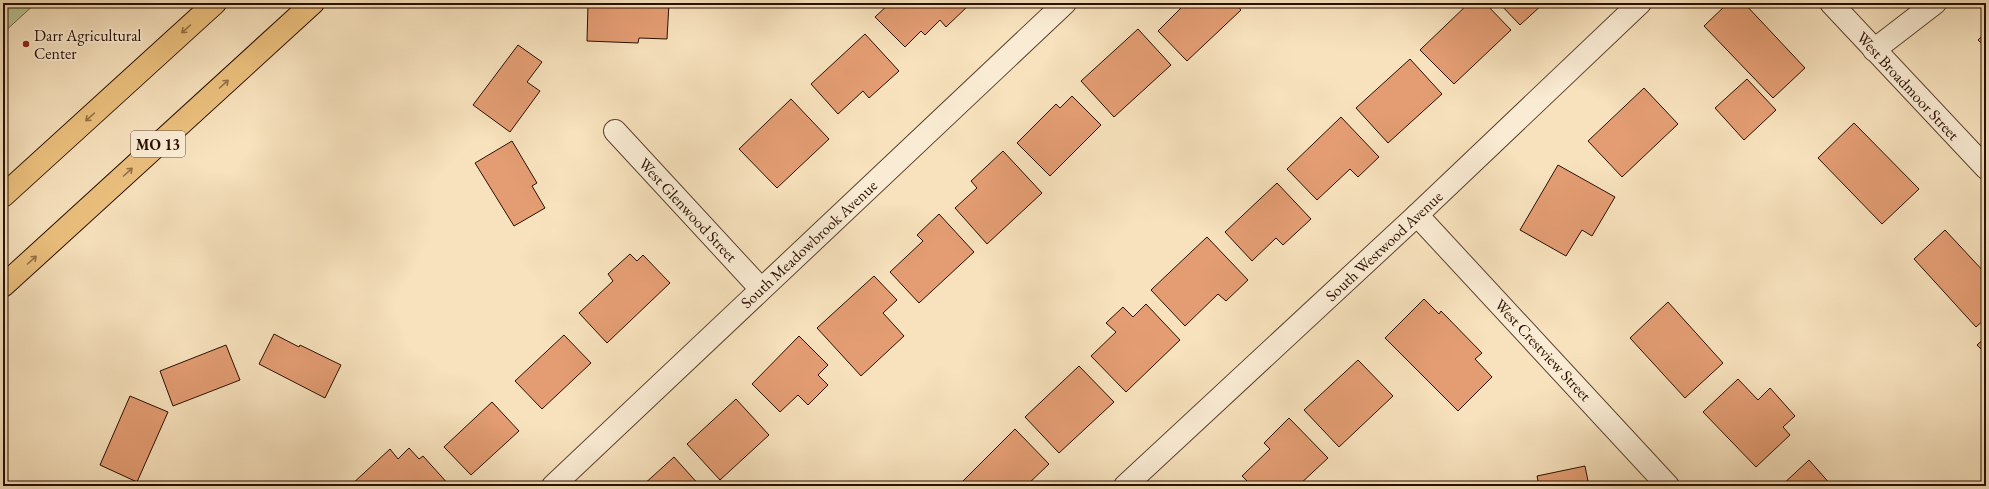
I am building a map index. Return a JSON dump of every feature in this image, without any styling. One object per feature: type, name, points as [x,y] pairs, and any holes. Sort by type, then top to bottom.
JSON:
[{"type":"main road","points":[[3,196],[215,3]]},
{"type":"main road","name":"MO 13","points":[[3,286],[313,3]]},
{"type":"street","name":"South Meadowbrook Avenue","points":[[552,486],[1065,3]]},
{"type":"street","name":"South Westwood Avenue","points":[[1125,486],[1418,215],[1640,3]]},
{"type":"street","name":"West Broadmoor Street","points":[[1830,3],[1986,168]]},
{"type":"street","points":[[1874,50],[1935,3]]},
{"type":"street","name":"West Glenwood Street","points":[[615,131],[761,289]]},
{"type":"street","name":"West Crestview Street","points":[[1418,215],[1668,486]]},
{"type":"green space","points":[[3,3],[36,3],[3,33]]},
{"type":"building","points":[[588,3],[669,3],[667,39],[639,38],[638,43],[587,41]]},
{"type":"building","points":[[890,3],[968,3],[969,5],[946,27],[940,20],[925,35],[921,31],[905,47],[875,17]]},
{"type":"building","points":[[1178,3],[1235,3],[1241,10],[1187,61],[1158,31],[1182,7]]},
{"type":"building","points":[[1469,3],[1485,3],[1511,30],[1454,84],[1420,50]]},
{"type":"building","points":[[1499,3],[1544,3],[1520,25]]},
{"type":"building","points":[[1728,3],[1744,3],[1805,68],[1773,98],[1704,26]]},
{"type":"building","points":[[1138,29],[1171,65],[1114,117],[1081,81]]},
{"type":"building","points":[[1986,32],[1986,48],[1978,40]]},
{"type":"building","points":[[865,34],[899,71],[869,98],[863,91],[838,114],[811,84]]},
{"type":"building","points":[[518,45],[542,62],[527,82],[540,91],[510,132],[473,105]]},
{"type":"building","points":[[1410,59],[1442,94],[1388,143],[1356,108]]},
{"type":"building","points":[[1747,79],[1776,110],[1744,140],[1715,108]]},
{"type":"building","points":[[1644,88],[1678,124],[1622,177],[1588,141]]},
{"type":"building","points":[[1072,96],[1101,125],[1050,176],[1017,143],[1056,104],[1060,108]]},
{"type":"building","points":[[791,99],[829,139],[777,188],[739,149]]},
{"type":"building","points":[[1341,117],[1379,157],[1358,177],[1350,169],[1317,200],[1287,169]]},
{"type":"building","points":[[1854,123],[1919,189],[1882,224],[1818,158]]},
{"type":"building","points":[[512,141],[537,183],[532,186],[545,208],[514,226],[475,163]]},
{"type":"building","points":[[1003,151],[1042,193],[987,244],[955,208],[977,188],[971,181]]},
{"type":"building","points":[[1558,165],[1615,197],[1592,236],[1582,230],[1566,256],[1520,230]]},
{"type":"building","points":[[1277,183],[1311,219],[1283,245],[1276,238],[1252,261],[1225,232]]},
{"type":"building","points":[[939,214],[974,252],[919,303],[890,272],[923,241],[917,235]]},
{"type":"building","points":[[1945,230],[1986,274],[1986,318],[1976,327],[1914,259]]},
{"type":"building","points":[[1207,237],[1248,280],[1226,301],[1218,294],[1185,326],[1151,290]]},
{"type":"building","points":[[630,254],[637,261],[643,255],[670,283],[607,343],[579,313],[613,281],[608,274]]},
{"type":"building","points":[[874,276],[897,300],[883,313],[904,336],[861,376],[817,328]]},
{"type":"building","points":[[1424,299],[1439,314],[1441,311],[1482,353],[1475,359],[1492,377],[1458,411],[1385,338]]},
{"type":"building","points":[[1668,302],[1723,363],[1685,398],[1630,338]]},
{"type":"building","points":[[1146,304],[1180,340],[1126,392],[1091,356],[1116,332],[1106,323],[1123,307],[1133,317]]},
{"type":"building","points":[[274,334],[299,347],[300,345],[341,365],[325,398],[259,364]]},
{"type":"building","points":[[564,335],[591,363],[542,409],[515,381]]},
{"type":"building","points":[[799,336],[828,365],[818,375],[828,385],[808,405],[798,395],[780,412],[752,384]]},
{"type":"building","points":[[1986,337],[1986,354],[1977,345]]},
{"type":"building","points":[[226,345],[240,380],[173,406],[160,371]]},
{"type":"building","points":[[1358,360],[1393,396],[1339,447],[1304,410]]},
{"type":"building","points":[[1079,366],[1114,402],[1059,453],[1025,417]]},
{"type":"building","points":[[1738,379],[1758,400],[1770,388],[1795,416],[1783,427],[1790,435],[1756,467],[1703,412]]},
{"type":"building","points":[[130,396],[168,412],[137,482],[100,465]]},
{"type":"building","points":[[736,399],[769,435],[720,480],[687,444]]},
{"type":"building","points":[[492,402],[519,431],[471,475],[444,447]]},
{"type":"building","points":[[1289,418],[1328,458],[1298,486],[1252,486],[1242,476],[1270,449],[1264,443]]},
{"type":"building","points":[[1015,429],[1049,464],[1026,486],[967,486],[962,482]]},
{"type":"building","points":[[409,448],[419,459],[423,456],[450,486],[351,485],[390,449],[398,459]]},
{"type":"building","points":[[674,457],[700,486],[642,486]]},
{"type":"building","points":[[1809,460],[1832,486],[1781,486]]},
{"type":"building","points":[[1585,466],[1589,486],[1539,486],[1537,476]]},
{"type":"place","name":"Darr Agricultural Center","points":[[26,44]]}]
